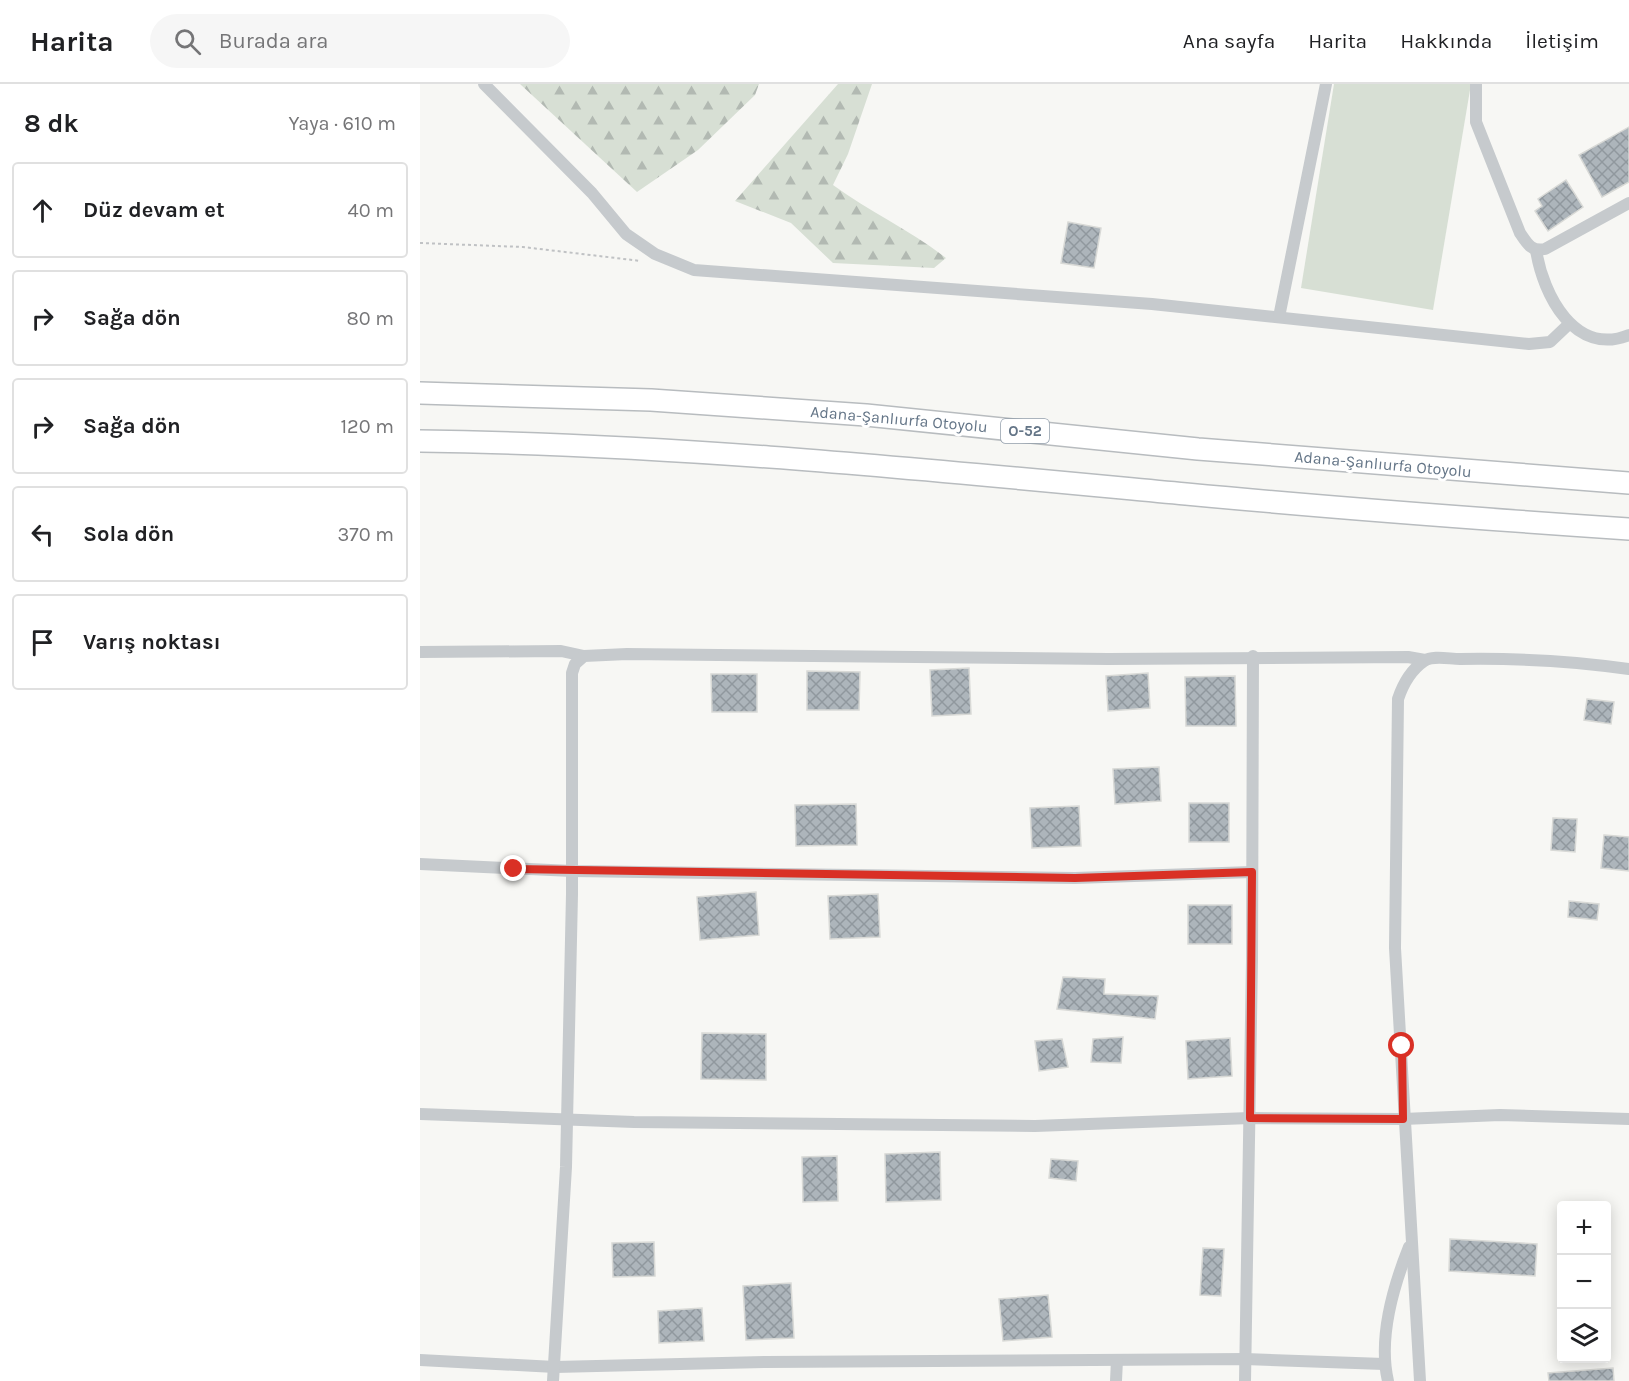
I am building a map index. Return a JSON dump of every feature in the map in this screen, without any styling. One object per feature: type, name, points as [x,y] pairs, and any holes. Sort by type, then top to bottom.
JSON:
[{"type":"highway","name":"Adana-Şanlıurfa Otoyolu","points":[[420,393],[651,400],[866,415],[1198,449],[1629,483]]},
{"type":"highway","points":[[420,441],[647,447],[859,463],[1454,517],[1629,529]]},
{"type":"street","points":[[484,84],[592,193],[626,234],[655,254],[694,270],[1052,296],[1279,317],[1529,344],[1550,342],[1569,324]]},
{"type":"street","points":[[1279,317],[1326,84]]},
{"type":"street","points":[[1476,84],[1475,111],[1481,136],[1520,233],[1528,245],[1536,250],[1545,249],[1569,238],[1629,203]]},
{"type":"street","points":[[1536,250],[1545,282],[1569,324],[1582,335],[1600,341],[1629,335]]},
{"type":"street","points":[[420,652],[561,651],[584,656],[639,654],[1108,659],[1253,656],[1408,657],[1425,660],[1484,657],[1571,661],[1629,669]]},
{"type":"street","points":[[553,1381],[563,1236],[572,871],[572,673],[575,664],[584,656]]},
{"type":"street","points":[[1245,1381],[1250,1118],[1253,656]]},
{"type":"street","points":[[1420,1381],[1403,1119],[1402,1046],[1395,948],[1397,711],[1404,683],[1425,660]]},
{"type":"street","points":[[420,864],[572,871],[1075,878],[1252,872]]},
{"type":"street","points":[[420,1114],[566,1120],[1035,1126],[1250,1118],[1403,1119],[1500,1115],[1629,1119]]},
{"type":"street","points":[[1388,1381],[1384,1364],[1393,1287],[1411,1243]]},
{"type":"street","points":[[420,1360],[555,1367],[1245,1359],[1384,1364]]},
{"type":"street","points":[[1116,1360],[1116,1381]]},
{"type":"path","points":[[420,243],[523,248],[647,262]]},
{"type":"green space","points":[[520,84],[759,84],[755,95],[698,150],[637,192]]},
{"type":"green space","points":[[838,84],[872,84],[848,154],[833,185],[946,258],[934,268],[833,263],[791,223],[735,201]]},
{"type":"green space","points":[[1334,84],[1471,84],[1433,310],[1301,288]]},
{"type":"building","points":[[1629,127],[1629,182],[1602,197],[1579,155]]},
{"type":"building","points":[[1566,180],[1583,207],[1548,231],[1535,211],[1542,206],[1538,199]]},
{"type":"building","points":[[1068,222],[1101,228],[1094,268],[1061,263]]},
{"type":"building","points":[[969,668],[971,714],[932,716],[930,670]]},
{"type":"building","points":[[807,671],[860,672],[859,710],[807,710]]},
{"type":"building","points":[[1148,673],[1150,708],[1108,711],[1106,676]]},
{"type":"building","points":[[711,674],[757,674],[757,712],[712,712]]},
{"type":"building","points":[[1235,676],[1236,726],[1186,726],[1185,677]]},
{"type":"building","points":[[1587,699],[1614,702],[1611,724],[1584,720]]},
{"type":"building","points":[[1159,767],[1161,801],[1115,804],[1113,769]]},
{"type":"building","points":[[1189,803],[1229,803],[1229,842],[1189,842]]},
{"type":"building","points":[[856,804],[857,845],[796,846],[795,805]]},
{"type":"building","points":[[1079,806],[1081,846],[1032,848],[1030,808]]},
{"type":"building","points":[[1553,818],[1577,819],[1575,852],[1551,850]]},
{"type":"building","points":[[1604,835],[1629,837],[1629,871],[1601,868]]},
{"type":"building","points":[[756,892],[759,935],[700,940],[697,897]]},
{"type":"building","points":[[878,894],[880,937],[830,939],[828,896]]},
{"type":"building","points":[[1569,901],[1599,904],[1597,920],[1568,917]]},
{"type":"building","points":[[1188,905],[1232,905],[1232,944],[1188,944]]},
{"type":"building","points":[[1063,977],[1105,979],[1104,994],[1158,996],[1155,1019],[1057,1009]]},
{"type":"building","points":[[702,1033],[766,1034],[766,1080],[701,1079]]},
{"type":"building","points":[[1123,1037],[1121,1063],[1091,1062],[1093,1039]]},
{"type":"building","points":[[1230,1038],[1232,1076],[1188,1079],[1186,1041]]},
{"type":"building","points":[[1062,1039],[1068,1067],[1039,1071],[1035,1041]]},
{"type":"building","points":[[940,1152],[941,1200],[886,1202],[885,1154]]},
{"type":"building","points":[[837,1156],[838,1201],[803,1202],[802,1157]]},
{"type":"building","points":[[1051,1159],[1078,1161],[1076,1181],[1049,1178]]},
{"type":"building","points":[[1450,1239],[1537,1244],[1535,1276],[1449,1271]]},
{"type":"building","points":[[654,1242],[655,1276],[613,1277],[612,1243]]},
{"type":"building","points":[[1203,1248],[1224,1249],[1221,1296],[1200,1295]]},
{"type":"building","points":[[791,1283],[794,1338],[746,1340],[743,1286]]},
{"type":"building","points":[[1048,1295],[1052,1337],[1003,1341],[999,1299]]},
{"type":"building","points":[[702,1308],[704,1341],[659,1343],[658,1311]]},
{"type":"building","points":[[1613,1368],[1614,1381],[1549,1381],[1548,1373]]},
{"type":"route","points":[[514,869],[1075,878],[1252,872],[1250,1118],[1403,1119],[1402,1046]]}]
